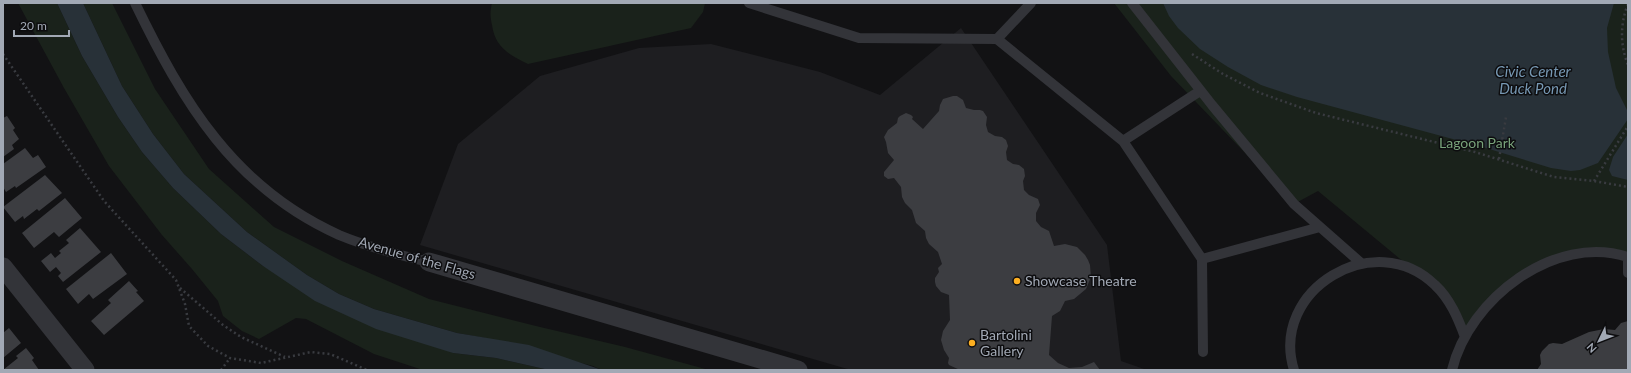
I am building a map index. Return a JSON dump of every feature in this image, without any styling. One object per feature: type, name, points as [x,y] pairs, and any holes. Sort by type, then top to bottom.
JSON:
[{"type":"street","name":"Avenue of the Flags","points":[[429,262],[798,370]]},
{"type":"street","points":[[3,267],[85,370]]},
{"type":"lane","name":"Avenue of the Flags","points":[[135,3],[164,60],[193,109],[213,137],[234,161],[257,182],[283,203],[310,220],[339,235],[369,246],[429,262]]},
{"type":"lane","points":[[749,3],[860,38],[998,39],[1123,141],[1202,259],[1203,352]]},
{"type":"lane","points":[[998,39],[1031,3]]},
{"type":"lane","points":[[1132,3],[1200,90],[1294,204],[1361,262]]},
{"type":"lane","points":[[1123,141],[1200,90]]},
{"type":"lane","points":[[1202,259],[1320,227]]},
{"type":"lane","points":[[1452,370],[1465,337],[1480,313],[1491,301],[1513,282],[1545,264],[1591,252],[1615,253],[1628,258],[1628,273]]},
{"type":"lane","points":[[1294,370],[1291,352],[1291,338],[1294,324],[1307,298],[1328,277],[1338,271],[1361,262],[1386,262],[1397,264],[1411,268],[1423,275],[1435,284],[1445,295],[1453,309],[1465,337]]},
{"type":"path","points":[[1628,4],[1623,20],[1622,35],[1623,49],[1628,65]]},
{"type":"path","points":[[1190,53],[1241,84],[1276,100],[1342,120],[1499,159],[1554,176],[1628,187]]},
{"type":"path","points":[[3,54],[104,201],[176,280],[185,304],[189,326],[208,346],[230,358],[261,362],[311,352],[330,354],[367,370]]},
{"type":"path","points":[[1499,159],[1506,116]]},
{"type":"path","points":[[1594,181],[1628,126]]},
{"type":"path","points":[[178,287],[223,325],[241,337],[285,357]]},
{"type":"path","points":[[221,370],[230,358]]},
{"type":"shaded area","points":[[961,28],[1107,245],[1121,361],[1147,370],[851,370],[420,245],[458,144],[540,76],[639,48],[711,44],[820,72],[880,95]]},
{"type":"green space","points":[[18,3],[57,3],[82,56],[118,117],[142,152],[173,188],[221,234],[263,266],[453,353],[496,358],[549,370],[423,370],[374,354],[306,319],[296,318],[259,339],[242,331],[223,316],[218,301],[162,235],[109,166],[64,88]]},
{"type":"green space","points":[[83,3],[112,3],[155,89],[209,169],[274,227],[342,261],[429,299],[625,347],[709,370],[602,370],[593,366],[485,338],[457,333],[374,309],[339,294],[307,275],[247,232],[184,174],[153,134],[122,86]]},
{"type":"green space","points":[[492,3],[705,3],[703,12],[691,28],[528,64],[509,54],[496,39],[491,19]]},
{"type":"green space","name":"Lagoon Park","points":[[1114,3],[1628,3],[1628,257],[1573,255],[1513,282],[1465,337],[1453,309],[1411,268],[1318,191],[1294,204],[1171,76]]},
{"type":"water","points":[[57,3],[83,3],[122,86],[153,134],[184,174],[247,232],[307,275],[339,294],[374,309],[457,333],[529,345],[602,370],[549,370],[496,358],[453,353],[376,329],[315,301],[263,266],[221,234],[173,188],[142,152],[118,117],[82,56]]},
{"type":"water","name":"Civic Center Duck Pond","points":[[1163,3],[1614,3],[1607,28],[1608,52],[1616,88],[1627,110],[1628,119],[1598,163],[1580,170],[1571,171],[1551,168],[1486,148],[1297,97],[1261,85],[1228,67],[1200,49],[1178,28],[1169,16]]},
{"type":"water","points":[[1628,134],[1628,180],[1612,176],[1609,170],[1613,157]]},
{"type":"building","points":[[957,96],[963,100],[966,108],[983,111],[987,117],[986,125],[988,132],[1006,140],[1008,146],[1006,152],[1007,160],[1024,169],[1024,190],[1029,195],[1038,199],[1040,205],[1036,213],[1036,221],[1041,227],[1049,231],[1054,246],[1065,244],[1077,247],[1088,260],[1091,277],[1086,289],[1074,299],[1065,301],[1060,311],[1052,316],[1049,355],[1058,363],[1069,368],[1082,367],[1094,362],[1100,370],[960,370],[949,365],[949,358],[944,350],[941,340],[943,331],[950,320],[949,295],[941,292],[936,286],[935,282],[935,278],[939,272],[938,268],[942,264],[938,252],[929,244],[925,231],[916,223],[912,210],[905,203],[902,197],[901,187],[894,178],[888,179],[884,176],[884,172],[894,160],[888,153],[884,137],[888,130],[897,123],[898,118],[906,113],[911,115],[913,117],[912,119],[923,129],[939,111],[943,99]]},
{"type":"building","points":[[7,116],[15,128],[13,130],[19,139],[12,145],[14,149],[3,157],[3,118]]},
{"type":"building","points":[[25,148],[33,158],[38,155],[46,167],[16,188],[15,186],[6,192],[3,187],[3,164]]},
{"type":"building","points":[[45,175],[62,193],[39,211],[37,209],[24,219],[23,216],[15,222],[3,207]]},
{"type":"building","points":[[65,198],[82,218],[59,237],[54,232],[34,248],[22,233]]},
{"type":"building","points":[[80,228],[101,252],[63,282],[58,276],[61,273],[56,267],[50,272],[41,261],[51,253],[55,258],[61,253],[59,251],[69,243],[66,240]]},
{"type":"building","points":[[111,253],[127,274],[93,299],[89,294],[78,304],[66,289]]},
{"type":"building","points":[[129,281],[144,301],[104,335],[91,321],[111,303],[108,300]]},
{"type":"building","points":[[1628,321],[1628,370],[1537,370],[1541,364],[1540,355],[1549,344],[1562,344],[1589,332],[1604,329],[1615,330],[1621,323]]},
{"type":"building","points":[[9,328],[21,343],[3,358],[3,333]]},
{"type":"building","points":[[26,348],[34,358],[32,360],[39,370],[3,370],[18,358],[16,356]]},
{"type":"place","name":"Showcase Theatre","points":[[1017,281]]},
{"type":"place","name":"Bartolini Gallery","points":[[972,343]]}]
